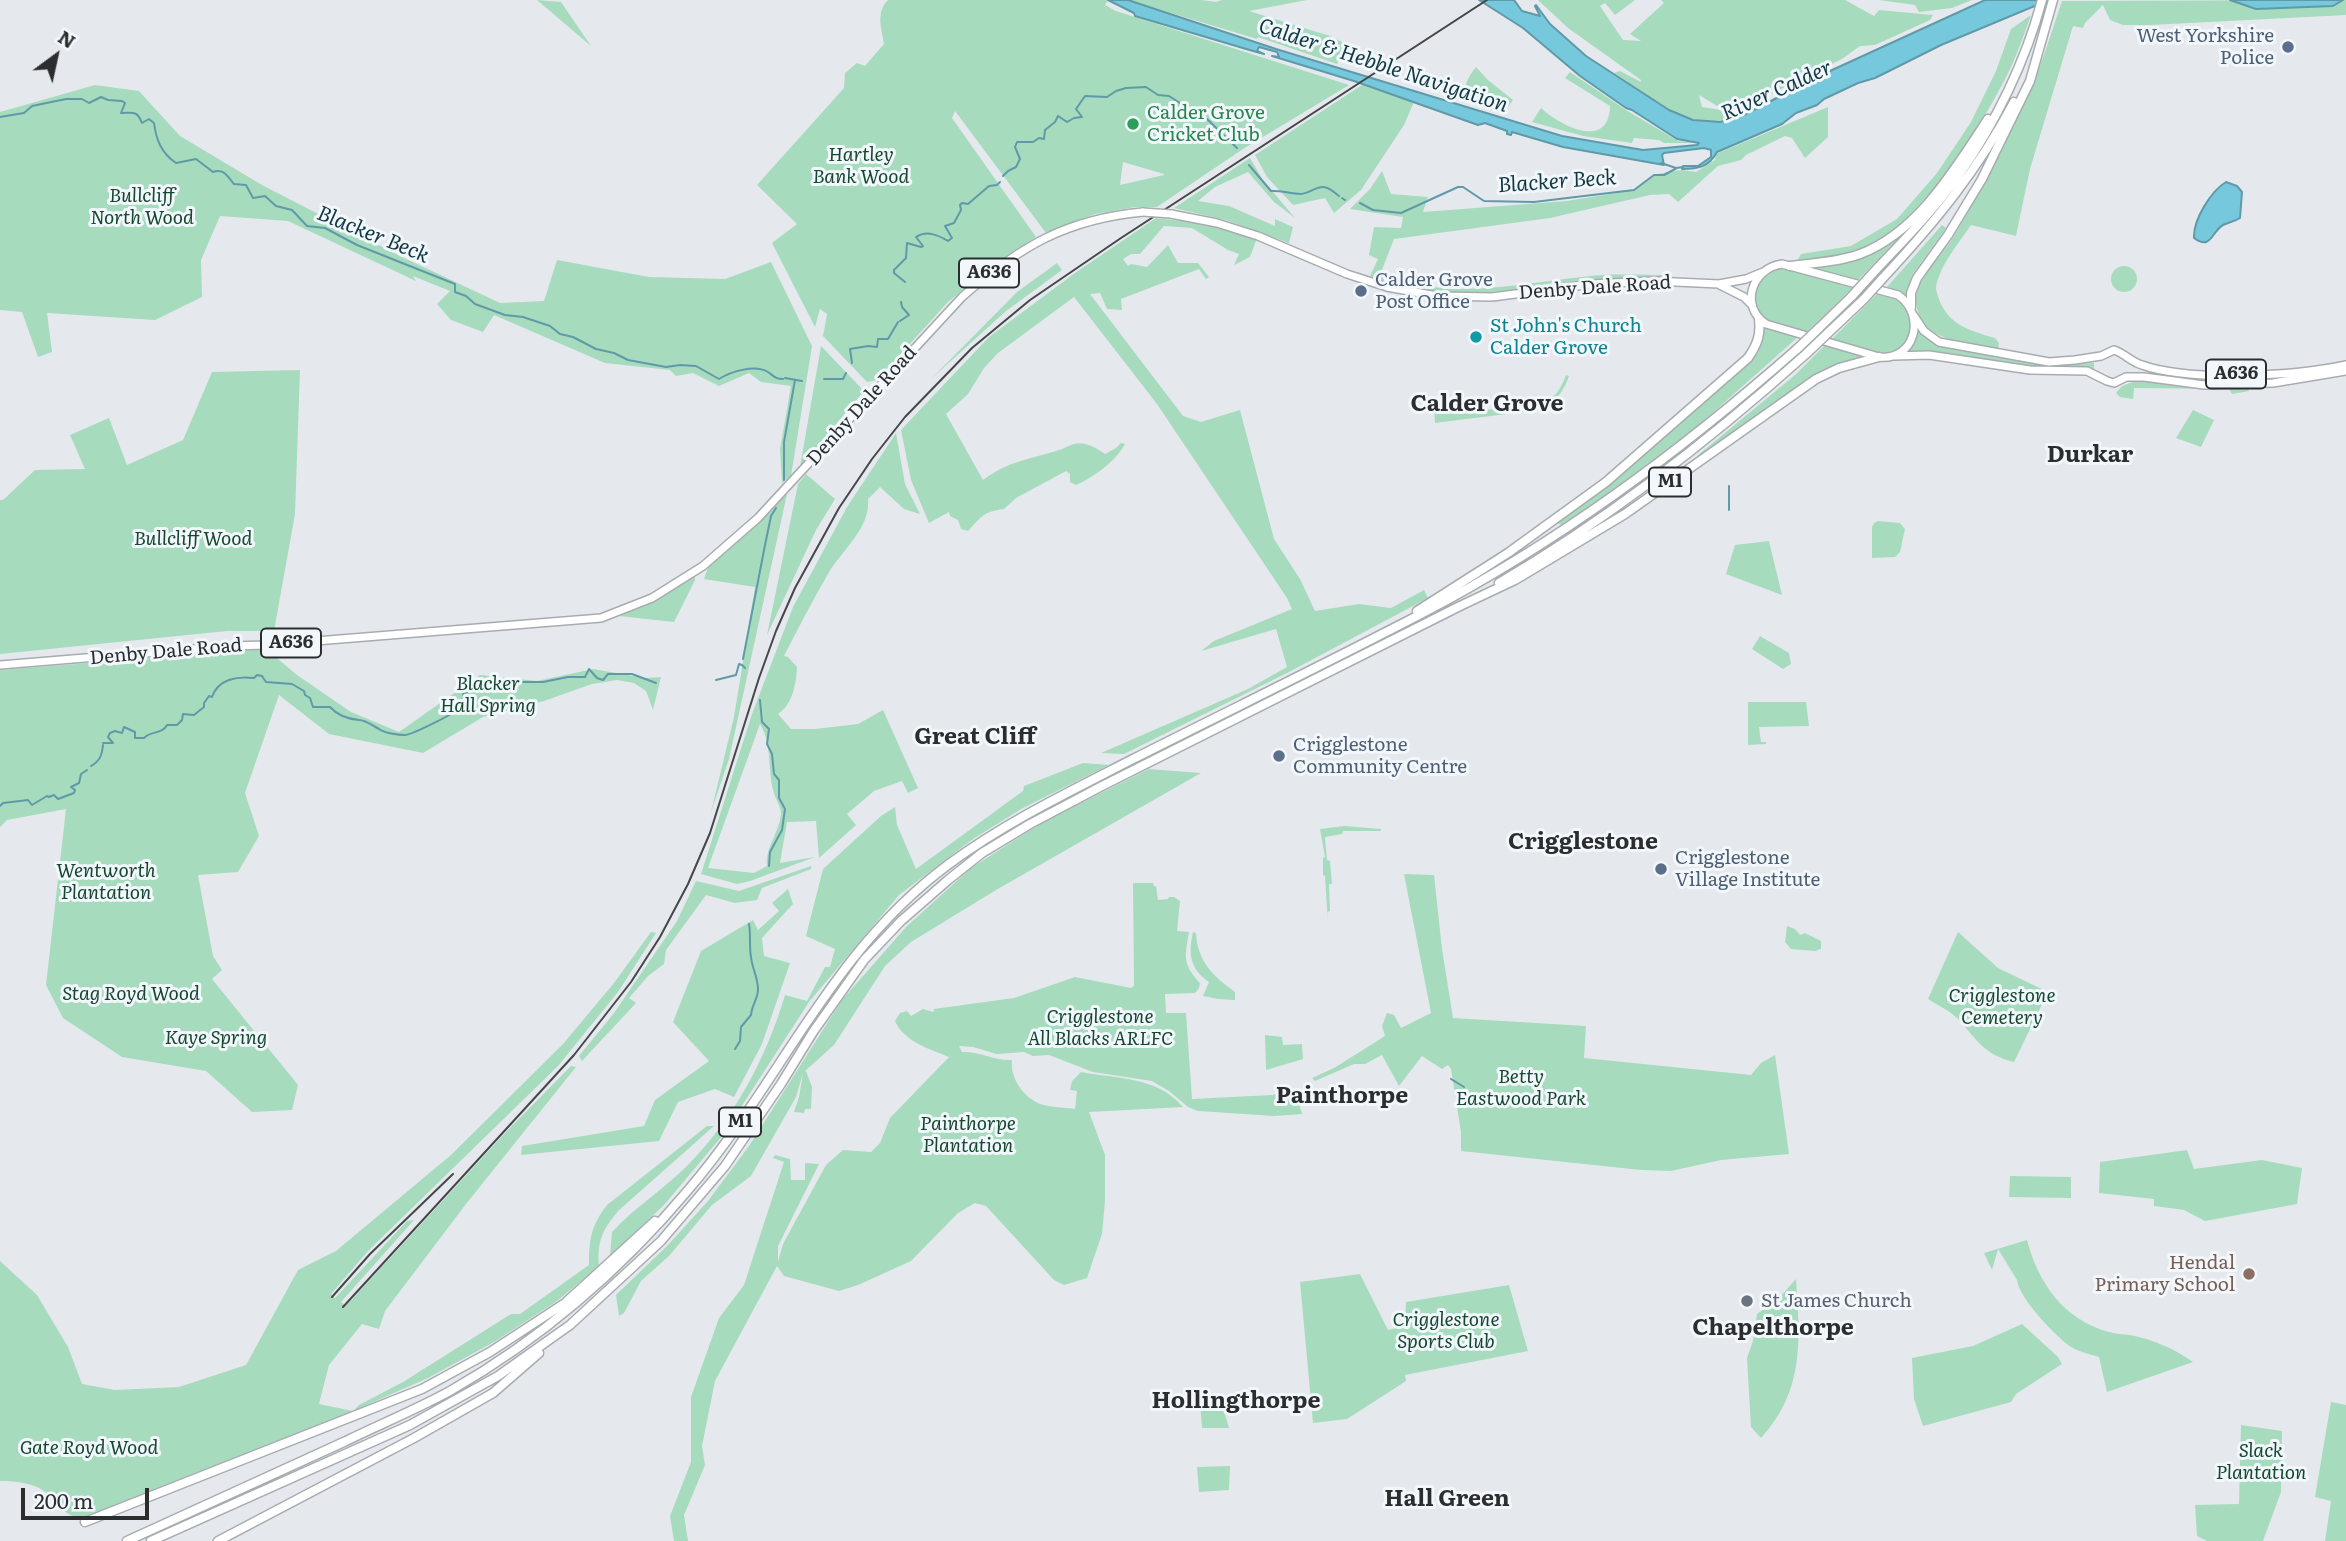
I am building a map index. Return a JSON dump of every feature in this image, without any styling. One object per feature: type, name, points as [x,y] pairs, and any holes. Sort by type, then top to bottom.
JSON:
[{"type":"highway","name":"M1","points":[[127,1541],[330,1448],[459,1385],[547,1326],[596,1285],[647,1236],[687,1192],[737,1126],[828,990],[864,943],[909,897],[948,865],[1017,819],[1404,622],[1452,593],[1530,553],[1647,472],[1741,398],[1852,296],[1957,178],[1985,135],[2008,88],[2035,24],[2042,0]]},
{"type":"highway","name":"M1","points":[[1460,606],[1576,535],[1656,479],[1747,407],[1864,299],[1965,184],[1994,139],[2034,61],[2053,0]]},
{"type":"highway","points":[[1913,312],[1912,293],[1917,278],[1948,235],[1982,179],[2030,81],[2034,61]]},
{"type":"highway","points":[[1790,266],[1859,255],[1908,224],[1963,156],[2008,88]]},
{"type":"highway","name":"M1","points":[[1452,593],[1606,482],[1741,366],[1757,345],[1759,319]]},
{"type":"highway","name":"M1","points":[[151,1541],[410,1425],[498,1376],[570,1325],[661,1241],[691,1208],[724,1166],[864,960],[901,921],[982,853],[1030,824],[1515,580],[1625,514],[1816,379],[1839,368],[1879,357]]},
{"type":"highway","points":[[85,1522],[422,1389],[490,1352],[565,1303],[687,1192]]},
{"type":"highway","points":[[218,1541],[414,1438],[493,1393],[570,1325]]},
{"type":"main road","name":"Denby Dale Road","points":[[0,665],[556,622],[601,618],[621,611],[652,598],[696,571],[758,518],[962,296],[995,268],[1068,227],[1112,215],[1143,212],[1171,214],[1217,223],[1258,236],[1387,288],[1437,296],[1492,297],[1592,284],[1654,281],[1718,284],[1746,279],[1775,265],[1790,266]]},
{"type":"main road","points":[[1763,272],[1751,292],[1752,305],[1759,319],[1776,328],[1879,357],[1940,356],[2030,370],[2087,371],[2114,383],[2126,376],[2129,367],[2127,358],[2114,350],[2101,356],[2049,362],[1952,346],[1931,337],[1902,298],[1893,293],[1790,266]]},
{"type":"main road","name":"Denby Dale Road","points":[[1718,284],[1744,297],[1752,305]]},
{"type":"main road","points":[[1894,356],[1906,347],[1914,336],[1913,312]]},
{"type":"main road","points":[[2101,356],[2097,365],[2101,377]]},
{"type":"main road","name":"A636","points":[[2127,358],[2164,370],[2205,374],[2264,374],[2346,365]]},
{"type":"main road","name":"A636","points":[[2126,376],[2204,385],[2273,383],[2346,371]]},
{"type":"green space","points":[[537,0],[561,2],[591,46]]},
{"type":"green space","name":"Hartley Bank Wood","points":[[888,0],[1108,0],[1105,5],[1116,11],[1349,85],[1243,149],[1157,207],[1135,207],[1095,214],[1046,233],[955,111],[952,118],[1036,237],[995,263],[948,302],[877,380],[867,382],[823,336],[827,314],[820,309],[815,327],[772,243],[797,224],[757,185],[844,88],[845,73],[857,63],[865,66],[884,44],[880,21]],"holes":[[[1123,162],[1164,175],[1120,185]]]},
{"type":"green space","points":[[1128,0],[1307,0],[1249,11],[1330,36],[1346,44],[1337,64],[1258,37],[1257,39]]},
{"type":"green space","points":[[1538,0],[1635,0],[1615,15],[1605,3],[1600,6],[1623,40],[1641,41],[1630,34],[1664,3],[1661,0],[1845,0],[1874,16],[1879,10],[1933,15],[1930,20],[1875,45],[1860,46],[1842,59],[1741,109],[1717,106],[1699,95],[1702,107],[1747,114],[1727,120],[1708,121],[1676,113],[1614,73],[1620,71],[1641,82],[1568,28]]},
{"type":"green space","points":[[1879,0],[1972,0],[1952,8],[1919,12],[1915,5]]},
{"type":"green space","points":[[2346,0],[2346,15],[2151,25],[2123,25],[2110,20],[2103,5],[2083,28],[2073,26],[2030,169],[2016,236],[1971,225],[1941,271],[1936,288],[1943,308],[1954,321],[1995,338],[1999,343],[1998,349],[1946,338],[1925,324],[1918,313],[1917,292],[1929,269],[1960,226],[2001,150],[2036,77],[2062,1]]},
{"type":"green space","points":[[2031,15],[2012,65],[1986,114],[1950,168],[1909,216],[1887,235],[1865,248],[1840,255],[1797,261],[1801,254],[1851,246],[1897,219],[1937,173],[1971,122],[1996,71],[2011,29]]},
{"type":"green space","points":[[1476,67],[1513,100],[1504,113],[1469,99],[1465,87]]},
{"type":"green space","points":[[1570,72],[1678,141],[1695,143],[1664,143],[1659,140],[1634,138],[1632,143],[1583,136],[1532,122],[1541,108],[1560,122],[1582,131],[1601,128],[1608,120],[1610,106],[1565,78]]},
{"type":"green space","name":"Bullcliff North Wood","points":[[95,85],[139,91],[180,136],[262,185],[398,255],[500,303],[544,301],[557,260],[649,277],[725,279],[771,262],[812,346],[791,476],[782,483],[780,449],[791,386],[761,382],[749,373],[719,386],[693,373],[676,376],[670,370],[605,363],[494,315],[483,332],[451,320],[437,304],[450,291],[413,276],[416,281],[288,221],[220,216],[201,260],[202,297],[155,320],[47,313],[52,352],[38,357],[22,312],[0,310],[0,112]]},
{"type":"green space","points":[[1362,85],[1414,102],[1404,125],[1361,190],[1334,213],[1325,198],[1293,205],[1267,177],[1255,155]]},
{"type":"green space","points":[[1828,107],[1828,137],[1805,158],[1792,138],[1785,136],[1741,160],[1718,166],[1678,202],[1669,194],[1650,195],[1550,218],[1394,239],[1380,275],[1406,283],[1456,289],[1603,275],[1668,275],[1668,278],[1584,280],[1516,290],[1462,294],[1418,290],[1400,282],[1370,276],[1378,259],[1369,255],[1374,227],[1401,228],[1403,217],[1350,209],[1370,189],[1382,171],[1391,194],[1428,197],[1423,212],[1567,201],[1634,190],[1657,174],[1682,170],[1696,172],[1715,160],[1716,154]]},
{"type":"green space","points":[[1250,158],[1263,180],[1295,218],[1274,202],[1248,172],[1215,187],[1198,201],[1229,206],[1275,226],[1275,219],[1293,227],[1289,243],[1226,220],[1174,208]]},
{"type":"green space","points":[[1156,218],[1216,225],[1257,238],[1250,257],[1234,265],[1239,254],[1192,228],[1164,226],[1140,254],[1131,254],[1123,259],[1128,266],[1131,264],[1147,267],[1168,245],[1178,263],[1198,263],[1209,277],[1206,279],[1199,269],[1121,299],[1122,310],[1107,309],[1100,293],[1090,294],[1183,416],[1201,422],[1240,410],[1274,539],[1300,579],[1315,611],[1359,604],[1391,608],[1424,590],[1428,598],[1287,673],[1124,754],[1101,753],[1248,689],[1287,667],[1276,629],[1201,651],[1214,641],[1292,609],[1287,598],[1157,404],[1074,297],[998,353],[984,368],[968,394],[946,414],[983,480],[1011,464],[1074,444],[1086,444],[1105,454],[1121,443],[1125,444],[1104,468],[1076,485],[1070,482],[1070,474],[1066,471],[1016,498],[1004,509],[984,515],[968,531],[961,529],[958,520],[950,516],[949,512],[929,523],[911,480],[901,430],[989,337],[1075,273]]},
{"type":"green space","points":[[1942,225],[1946,228],[1912,275],[1906,297],[1887,287]]},
{"type":"green space","points":[[1905,232],[1858,280],[1808,267],[1885,246]]},
{"type":"green space","points":[[1057,263],[1062,270],[1006,311],[932,378],[1017,292]]},
{"type":"green space","points":[[2124,266],[2133,270],[2137,279],[2133,288],[2124,292],[2115,288],[2111,279],[2115,270]]},
{"type":"green space","points":[[1785,268],[1854,286],[1805,334],[1762,318],[1754,300],[1760,280],[1769,272]]},
{"type":"green space","points":[[1879,292],[1900,300],[1910,315],[1910,333],[1902,348],[1894,353],[1879,355],[1831,340]]},
{"type":"green space","points":[[1918,325],[1928,339],[1947,348],[2065,364],[2094,363],[2094,370],[2030,367],[1948,354],[1906,352],[1915,340]]},
{"type":"green space","points":[[1764,327],[1797,338],[1700,424],[1602,498],[1561,525],[1558,523],[1676,428],[1758,353]]},
{"type":"green space","points":[[1825,345],[1868,358],[1824,371],[1699,458],[1697,456],[1795,375]]},
{"type":"green space","points":[[821,346],[864,391],[800,467]]},
{"type":"green space","name":"Bullcliff Wood","points":[[300,370],[295,514],[274,631],[227,631],[0,654],[0,500],[35,470],[85,469],[70,435],[109,418],[127,465],[183,440],[212,372]]},
{"type":"green space","points":[[1566,375],[1569,376],[1561,392],[1539,410],[1435,423],[1434,407],[1454,404],[1455,411],[1461,413],[1520,405],[1531,407],[1530,409],[1549,401]]},
{"type":"green space","points":[[2138,380],[2199,386],[2242,386],[2249,391],[2232,394],[2229,389],[2134,388],[2133,399],[2120,397],[2116,393],[2122,386]]},
{"type":"green space","points":[[2193,410],[2214,420],[2201,447],[2176,438]]},
{"type":"green space","points":[[896,433],[905,484],[920,514],[904,509],[880,487],[868,499],[865,520],[828,574],[784,656],[797,667],[797,673],[790,699],[778,714],[791,729],[815,729],[858,724],[883,710],[918,788],[908,793],[902,781],[874,791],[847,814],[856,825],[819,858],[816,821],[787,822],[780,863],[815,857],[737,884],[701,874],[752,714],[793,607],[847,507]],"holes":[[[760,724],[764,732],[772,785],[781,814],[768,853],[767,866],[754,873],[708,868]]]},
{"type":"green space","points":[[806,474],[835,499],[816,530],[767,635],[798,484]]},
{"type":"green space","points":[[787,494],[729,759],[711,812],[734,717],[755,587],[704,579],[708,568]]},
{"type":"green space","points":[[1878,521],[1900,523],[1905,529],[1900,552],[1895,557],[1872,558],[1872,527]]},
{"type":"green space","points":[[1769,541],[1782,595],[1726,574],[1735,545]]},
{"type":"green space","points":[[695,574],[695,580],[674,622],[619,616],[645,606]]},
{"type":"green space","points":[[1760,636],[1789,653],[1791,664],[1783,669],[1752,649]]},
{"type":"green space","points":[[266,649],[297,675],[351,712],[399,732],[480,675],[537,681],[593,669],[645,678],[661,677],[653,710],[646,691],[634,683],[617,680],[592,684],[544,701],[483,717],[423,753],[329,734],[279,695],[245,793],[259,836],[238,872],[198,875],[213,956],[222,970],[212,979],[298,1085],[292,1110],[252,1112],[206,1071],[122,1057],[63,1018],[46,985],[66,809],[7,820],[0,827],[0,670]]},
{"type":"green space","points":[[1748,702],[1806,702],[1809,726],[1759,727],[1761,742],[1766,744],[1748,745]]},
{"type":"green space","points":[[1083,763],[1109,765],[1023,808],[973,839],[899,895],[809,1002],[723,1135],[664,1205],[610,1256],[612,1232],[688,1165],[720,1128],[758,1065],[785,995],[807,1001],[825,967],[830,967],[835,949],[806,936],[823,869],[881,816],[895,807],[897,825],[916,869],[1023,791],[1024,786]]},
{"type":"green space","points":[[1149,769],[1201,773],[996,890],[911,942],[885,966],[834,1045],[804,1072],[806,1071],[812,1087],[811,1109],[805,1109],[804,1113],[794,1112],[803,1073],[796,1097],[751,1176],[712,1205],[669,1256],[641,1281],[624,1313],[619,1316],[616,1295],[668,1245],[708,1201],[749,1146],[842,1000],[906,927],[971,868],[1045,821]]},
{"type":"green space","points":[[1344,826],[1381,829],[1343,831],[1342,834],[1325,837],[1332,884],[1329,884],[1330,911],[1327,912],[1323,875],[1325,857],[1320,829]]},
{"type":"green space","points":[[811,866],[811,869],[762,888],[757,900],[735,903],[706,895],[666,950],[664,964],[648,976],[629,998],[636,1003],[582,1061],[579,1056],[614,1013],[677,921],[696,881],[739,891]]},
{"type":"green space","name":"Betty Eastwood Park","points":[[1404,874],[1434,875],[1453,1018],[1586,1026],[1584,1058],[1751,1075],[1761,1063],[1775,1055],[1789,1154],[1721,1160],[1671,1171],[1461,1151],[1461,1132],[1451,1069],[1448,1065],[1442,1069],[1422,1056],[1399,1086],[1382,1055],[1365,1064],[1354,1064],[1315,1081],[1312,1078],[1334,1068],[1385,1036],[1382,1026],[1387,1013],[1394,1015],[1401,1028],[1431,1013]]},
{"type":"green space","name":"Painthorpe Plantation","points":[[1133,883],[1153,883],[1158,900],[1174,897],[1180,901],[1177,931],[1189,932],[1186,959],[1200,983],[1199,988],[1195,993],[1165,994],[1166,1013],[1186,1013],[1192,1099],[1272,1095],[1295,1090],[1302,1114],[1274,1116],[1198,1111],[1188,1107],[1152,1081],[1093,1072],[1049,1055],[1033,1056],[1024,1052],[997,1054],[959,1046],[962,1052],[1012,1060],[1013,1072],[1021,1089],[1031,1099],[1045,1105],[1075,1109],[1077,1091],[1070,1090],[1072,1081],[1081,1072],[1149,1084],[1173,1097],[1183,1107],[1089,1112],[1105,1155],[1105,1201],[1102,1234],[1087,1278],[1064,1285],[1054,1280],[986,1206],[975,1203],[958,1213],[911,1261],[858,1285],[839,1291],[784,1276],[777,1266],[715,1381],[702,1446],[705,1465],[684,1515],[688,1541],[674,1541],[670,1516],[691,1462],[691,1397],[719,1318],[744,1285],[784,1162],[773,1158],[775,1155],[790,1159],[791,1180],[805,1180],[805,1163],[819,1164],[778,1246],[778,1262],[783,1244],[826,1165],[843,1150],[871,1152],[880,1143],[890,1118],[949,1057],[911,1040],[895,1021],[900,1013],[907,1011],[911,1016],[923,1009],[933,1012],[934,1009],[1014,998],[1075,977],[1131,988],[1134,986]]},
{"type":"green space","points":[[788,889],[793,904],[762,938],[764,956],[790,963],[762,1044],[734,1097],[715,1089],[678,1102],[659,1141],[521,1155],[522,1146],[644,1126],[655,1100],[709,1061],[673,1022],[701,951],[753,920],[758,930],[779,911],[772,903]]},
{"type":"green space","points":[[1787,926],[1800,935],[1805,933],[1821,941],[1821,949],[1791,949],[1785,942]]},
{"type":"green space","name":"Gate Royd Wood","points":[[651,932],[656,933],[618,992],[558,1066],[368,1251],[331,1294],[335,1298],[407,1221],[414,1220],[341,1302],[346,1306],[505,1133],[571,1066],[576,1067],[466,1204],[385,1311],[379,1329],[362,1324],[329,1365],[319,1404],[353,1411],[84,1517],[70,1515],[39,1488],[20,1482],[0,1481],[0,1261],[37,1295],[68,1347],[82,1384],[115,1390],[179,1387],[246,1365],[298,1270],[336,1251],[451,1155],[563,1044],[614,983]]},
{"type":"green space","points":[[1193,932],[1196,933],[1203,960],[1219,980],[1235,992],[1235,1000],[1203,996],[1209,982],[1198,972],[1192,960]]},
{"type":"green space","name":"Crigglestone Cemetery","points":[[1958,932],[1998,968],[2048,992],[2014,1062],[1987,1050],[1954,1015],[1928,999]]},
{"type":"green space","points":[[1265,1035],[1282,1037],[1283,1045],[1302,1044],[1303,1059],[1266,1070]]},
{"type":"green space","points":[[707,1126],[714,1126],[618,1211],[602,1237],[599,1266],[557,1301],[494,1342],[428,1378],[353,1411],[511,1314],[520,1314],[589,1265],[592,1233],[607,1205]]},
{"type":"green space","points":[[2187,1150],[2194,1169],[2262,1160],[2302,1168],[2297,1204],[2205,1221],[2184,1210],[2154,1206],[2154,1199],[2099,1193],[2100,1162]]},
{"type":"green space","points":[[2010,1176],[2071,1177],[2071,1198],[2009,1197]]},
{"type":"green space","points":[[2027,1240],[2046,1285],[2055,1298],[2079,1319],[2109,1332],[2155,1342],[2193,1362],[2107,1392],[2099,1357],[2071,1347],[2046,1324],[2024,1296],[1998,1249],[1992,1270],[1984,1253]]},
{"type":"green space","name":"Crigglestone Sports Club","points":[[1360,1274],[1388,1330],[1405,1326],[1406,1302],[1509,1285],[1528,1351],[1405,1375],[1406,1381],[1347,1419],[1313,1423],[1300,1282]]},
{"type":"green space","points":[[1796,1279],[1798,1343],[1792,1382],[1786,1401],[1761,1438],[1751,1427],[1747,1358],[1757,1314],[1780,1297]]},
{"type":"green space","points":[[2022,1324],[2058,1357],[2062,1364],[2016,1394],[2011,1402],[1923,1426],[1914,1399],[1912,1358],[1973,1346]]},
{"type":"green space","points":[[1221,1401],[1229,1428],[1202,1428],[1200,1402]]},
{"type":"green space","points":[[2331,1402],[2346,1405],[2346,1541],[2325,1541],[2331,1501],[2315,1497]]},
{"type":"green space","name":"Slack Plantation","points":[[2241,1425],[2282,1431],[2281,1492],[2263,1541],[2207,1541],[2197,1536],[2195,1505],[2239,1504]]},
{"type":"green space","points":[[1230,1466],[1229,1490],[1199,1492],[1197,1467]]},
{"type":"water","name":"River Calder","points":[[1108,0],[1128,0],[1276,49],[1562,136],[1643,150],[1699,143],[1677,139],[1626,108],[1580,76],[1523,28],[1479,0],[1514,0],[1522,11],[1540,16],[1536,5],[1550,24],[1586,56],[1669,110],[1693,120],[1720,122],[1744,115],[1819,76],[1985,0],[2049,0],[1941,45],[1875,78],[1824,99],[1817,105],[1796,113],[1782,124],[1717,152],[1702,166],[1682,169],[1683,166],[1698,166],[1711,157],[1711,150],[1704,148],[1664,153],[1664,165],[1563,147],[1512,132],[1511,135],[1485,123],[1478,125],[1354,81],[1272,56],[1279,57],[1277,52],[1259,47],[1257,51],[1264,54],[1135,16]]},
{"type":"water","points":[[2230,0],[2343,0],[2333,6],[2256,9]]},
{"type":"water","points":[[2226,182],[2237,186],[2242,192],[2240,218],[2223,225],[2208,241],[2194,238],[2196,223],[2204,207]]},
{"type":"waterway","name":"Blacker Beck","points":[[1003,176],[1016,167],[1020,159],[1015,147],[1017,142],[1044,139],[1045,130],[1058,116],[1067,122],[1082,117],[1076,109],[1085,96],[1107,97],[1126,88],[1146,87],[1158,95],[1169,96],[1197,114]]},
{"type":"waterway","name":"Blacker Beck","points":[[0,117],[24,113],[32,106],[66,99],[82,99],[89,103],[101,97],[122,101],[125,103],[121,113],[134,113],[142,123],[149,119],[154,123],[160,145],[176,163],[196,159],[213,172],[223,172],[234,184],[246,185],[253,198],[265,196],[276,206],[292,210],[307,226],[325,228],[357,245],[455,284],[455,292],[466,296],[475,304],[505,315],[523,317],[550,326],[560,334],[628,360],[666,367],[696,366],[719,379],[749,369],[762,370],[783,379]]},
{"type":"waterway","name":"Blacker Beck","points":[[1199,115],[1207,119],[1237,148]]},
{"type":"waterway","name":"Calder & Hebble Navigation","points":[[1661,163],[1676,168],[1683,167]]},
{"type":"waterway","name":"Blacker Beck","points":[[1249,165],[1271,191],[1301,194],[1323,187],[1339,196]]},
{"type":"waterway","name":"Blacker Beck","points":[[1360,203],[1373,210],[1401,213],[1458,187],[1463,187],[1484,201],[1534,202],[1634,190],[1654,175],[1664,175],[1677,168]]},
{"type":"waterway","name":"Blacker Beck","points":[[905,282],[894,270],[906,258],[907,243],[921,247],[923,246],[916,237],[928,234],[948,241],[952,238],[945,226],[954,223],[961,210],[960,205],[968,204],[989,186],[1000,182]]},
{"type":"waterway","name":"Blacker Beck","points":[[900,321],[909,315],[901,302]]},
{"type":"waterway","name":"Blacker Beck","points":[[852,363],[850,349],[877,347],[878,339],[888,339],[898,322]]},
{"type":"waterway","name":"Blacker Beck","points":[[824,379],[843,379],[846,373]]},
{"type":"waterway","name":"Blacker Beck","points":[[785,378],[802,381]]},
{"type":"waterway","points":[[784,480],[784,442],[795,380]]},
{"type":"waterway","points":[[1729,486],[1729,510]]},
{"type":"waterway","points":[[743,659],[771,516],[776,508]]},
{"type":"waterway","points":[[716,680],[736,675],[739,664],[745,668]]},
{"type":"waterway","points":[[103,743],[113,743],[108,737],[110,733],[122,733],[124,727],[135,732],[135,738],[144,738],[163,730],[167,725],[177,725],[183,714],[194,715],[204,707],[209,696],[212,697],[223,683],[235,678],[254,678],[257,675],[262,676],[266,682],[292,684],[304,691],[313,707],[330,707],[336,713],[364,721],[388,733],[405,735],[454,712],[461,704],[463,694],[484,682],[492,681],[495,688],[503,690],[520,682],[585,677],[589,669],[597,678],[603,680],[608,674],[632,674],[656,683]]},
{"type":"waterway","points":[[760,700],[762,722],[769,729],[767,744],[772,754],[774,774],[779,780],[779,798],[785,809],[782,830],[770,852],[769,866]]},
{"type":"waterway","points":[[91,766],[100,757],[103,745]]},
{"type":"waterway","points":[[0,806],[3,803],[28,800],[32,805],[47,796],[54,795],[58,799],[74,793],[75,790],[71,787],[79,783],[81,774],[87,770]]},
{"type":"waterway","points":[[735,1049],[740,1041],[741,1027],[751,1015],[758,993],[750,953],[749,924]]},
{"type":"waterway","points":[[1451,1079],[1464,1087]]},
{"type":"railway","points":[[343,1307],[574,1055],[631,982],[660,937],[688,884],[710,833],[759,678],[795,588],[839,508],[905,417],[972,348],[1030,300],[1487,0]]},
{"type":"railway","points":[[332,1297],[370,1254],[453,1174]]},
{"type":"place","name":"West Yorkshire Police","points":[[2288,47]]},
{"type":"place","name":"Calder Grove Cricket Club","points":[[1133,124]]},
{"type":"place","name":"Calder Grove Post Office","points":[[1361,291]]},
{"type":"place","name":"St John's Church Calder Grove","points":[[1476,337]]},
{"type":"place","name":"Crigglestone Community Centre","points":[[1279,756]]},
{"type":"place","name":"Crigglestone Village Institute","points":[[1661,869]]},
{"type":"place","name":"Hendal Primary School","points":[[2249,1274]]},
{"type":"place","name":"St James Church","points":[[1747,1301]]},
{"type":"district","name":"Calder Grove","points":[[1487,404]]},
{"type":"district","name":"Durkar","points":[[2090,455]]},
{"type":"district","name":"Great Cliff","points":[[975,737]]},
{"type":"district","name":"Crigglestone","points":[[1583,842]]},
{"type":"district","name":"Painthorpe","points":[[1342,1096]]},
{"type":"district","name":"Chapelthorpe","points":[[1773,1328]]},
{"type":"district","name":"Hollingthorpe","points":[[1236,1401]]},
{"type":"district","name":"Hall Green","points":[[1447,1499]]},
{"type":"park label","name":"Blacker Hall Spring","points":[[488,695]]},
{"type":"park label","name":"Wentworth Plantation","points":[[106,882]]},
{"type":"park label","name":"Stag Royd Wood","points":[[131,994]]},
{"type":"park label","name":"Crigglestone All Blacks ARLFC","points":[[1100,1028]]},
{"type":"park label","name":"Kaye Spring","points":[[216,1038]]}]
